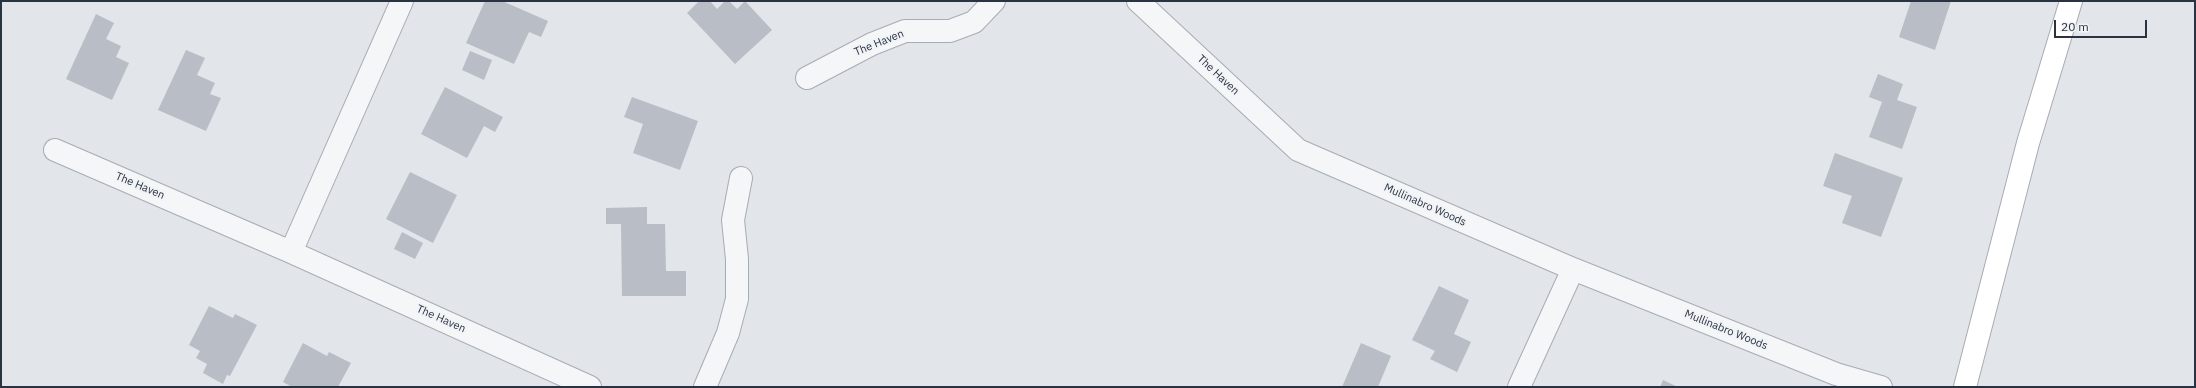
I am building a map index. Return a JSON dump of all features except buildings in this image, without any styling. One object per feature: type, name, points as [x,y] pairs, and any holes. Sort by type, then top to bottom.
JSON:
[{"type":"street","points":[[291,252],[402,1]]},
{"type":"street","name":"The Haven","points":[[807,78],[872,44],[905,31],[950,31],[974,22],[994,1]]},
{"type":"street","name":"The Haven","points":[[1138,1],[1298,150]]},
{"type":"street","points":[[1965,387],[2028,143],[2071,1]]},
{"type":"street","name":"The Haven","points":[[55,150],[291,252],[590,387]]},
{"type":"street","name":"Mullinabro Woods","points":[[1298,150],[1573,270],[1836,374],[1881,387]]},
{"type":"street","points":[[705,387],[728,333],[737,300],[737,259],[733,220],[741,178]]},
{"type":"street","points":[[1519,387],[1573,270]]}]
